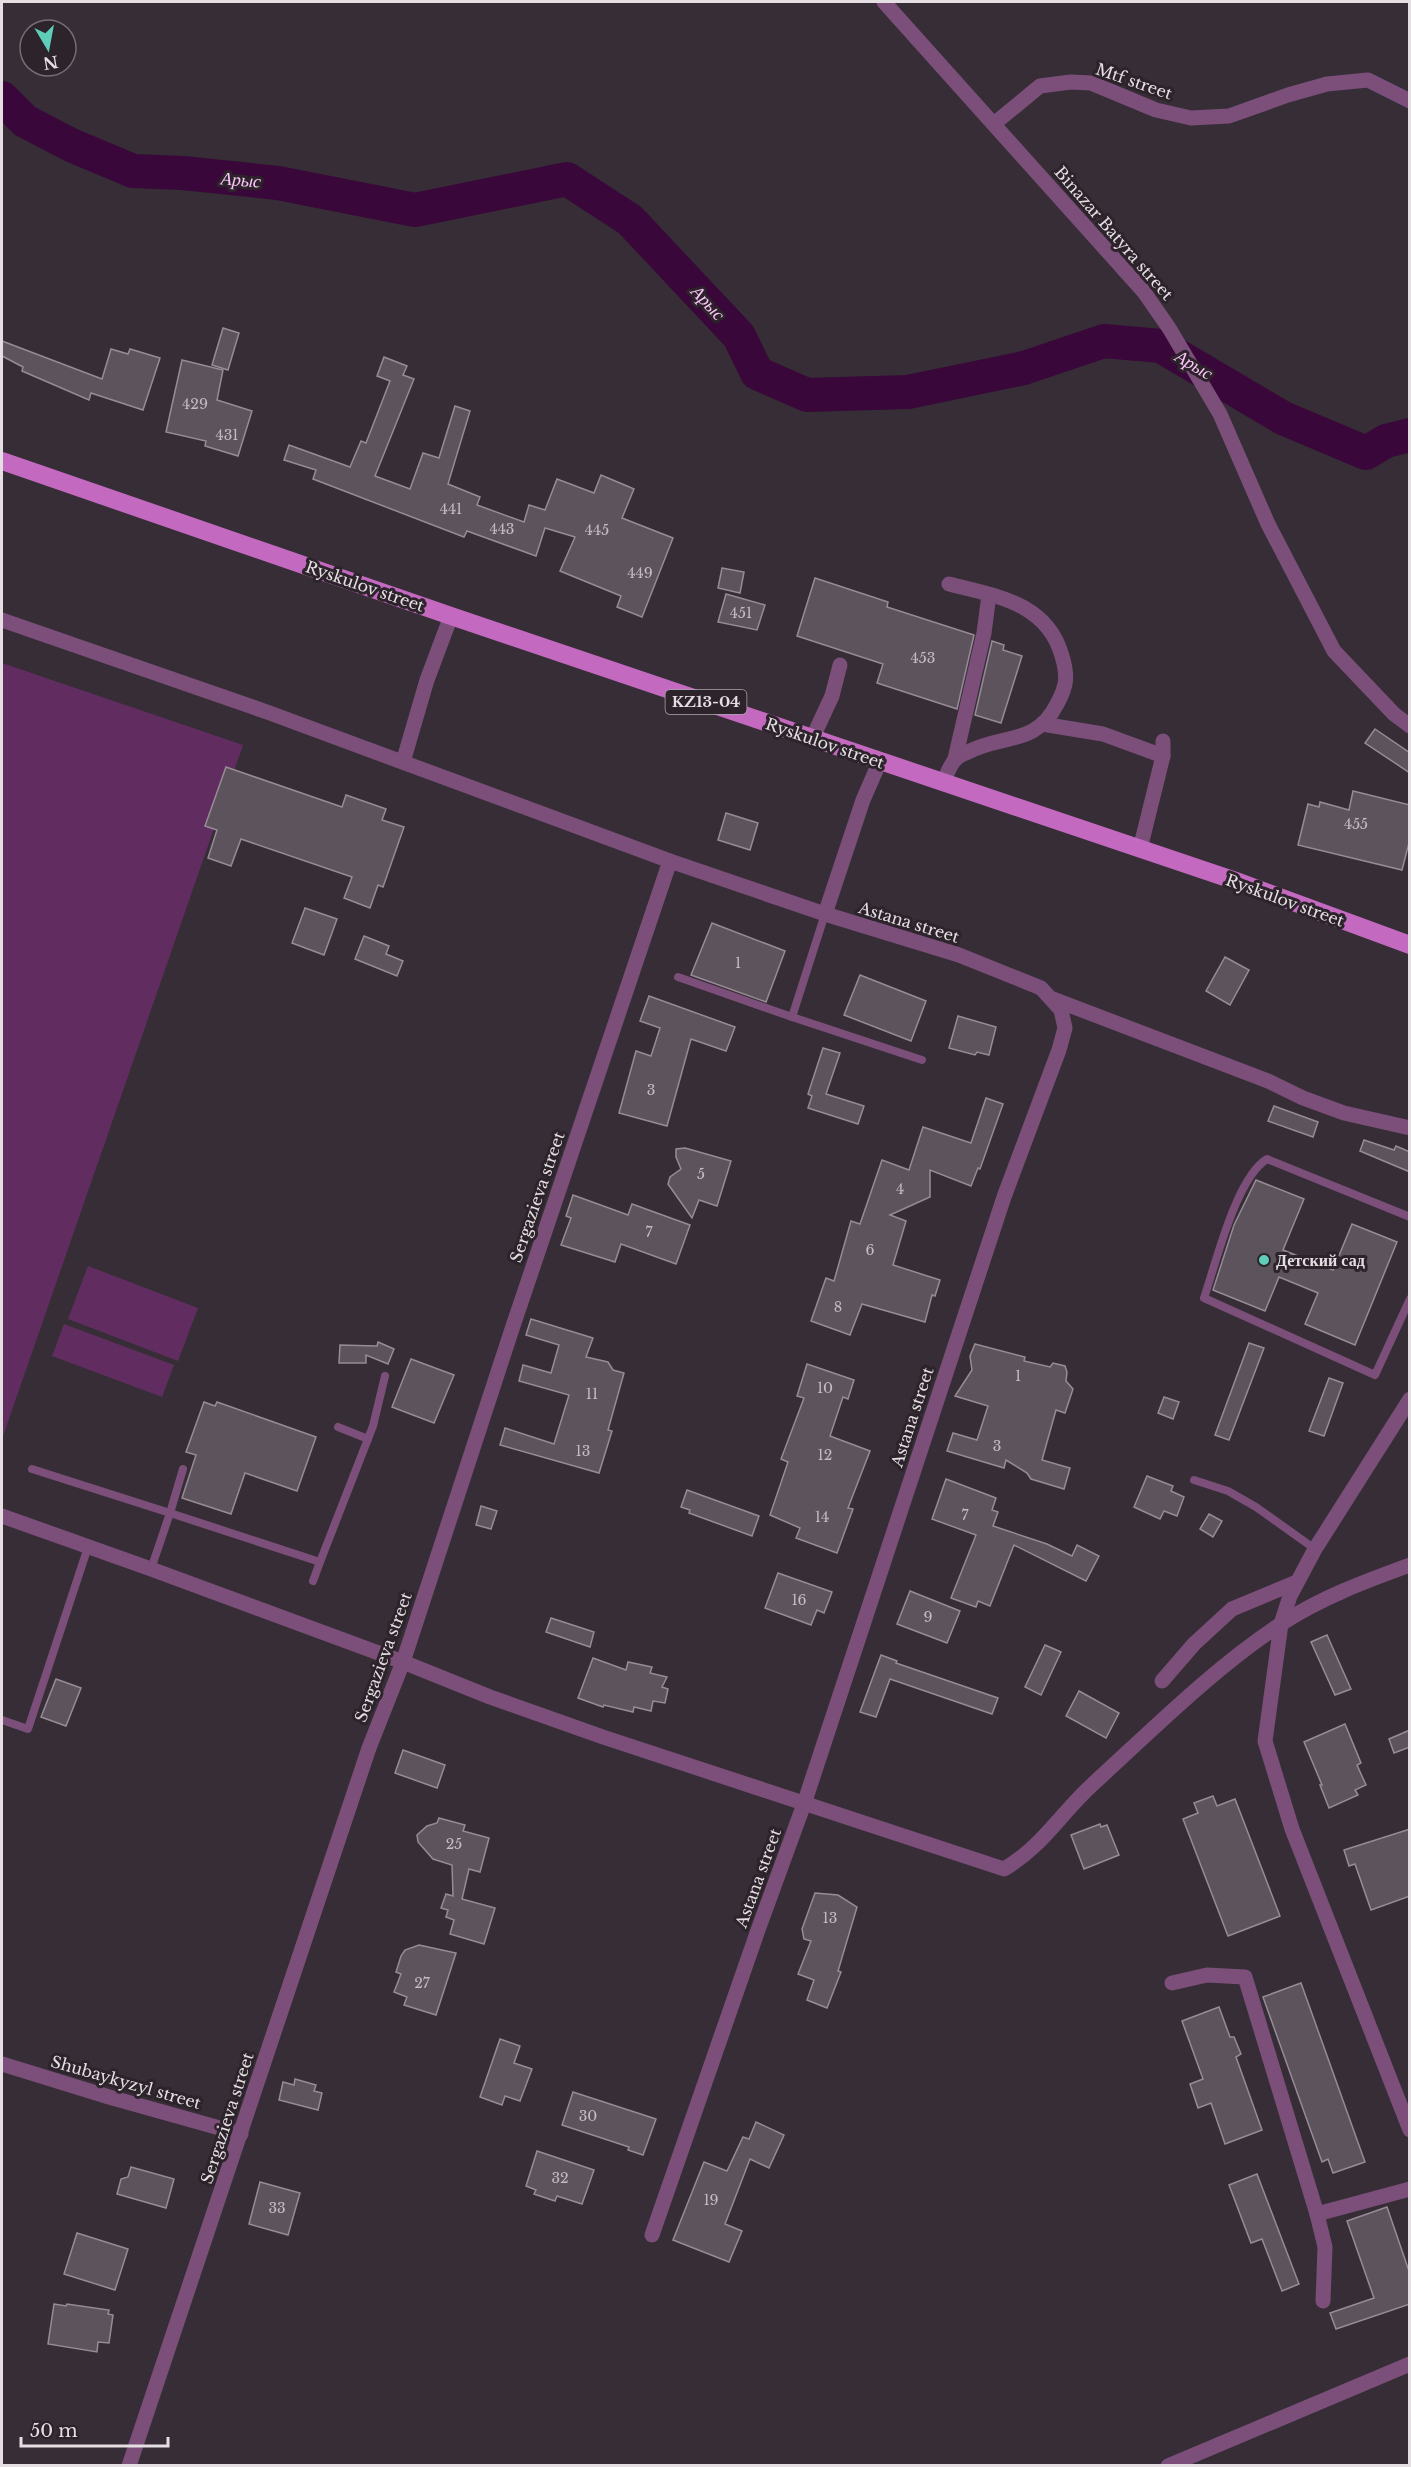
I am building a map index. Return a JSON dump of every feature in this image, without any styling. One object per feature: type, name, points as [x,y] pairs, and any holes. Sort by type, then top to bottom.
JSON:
[{"type":"main road","name":"Ryskulov street","points":[[2,461],[812,739],[1236,881],[1410,945]]},
{"type":"street","name":"Binazar Batyra street","points":[[884,2],[995,123],[1144,292],[1170,328],[1220,414],[1268,524],[1334,651],[1394,714],[1410,726]]},
{"type":"street","name":"Mtf street","points":[[995,123],[1040,86],[1071,82],[1091,83],[1156,110],[1191,118],[1229,116],[1327,84],[1368,81],[1410,101]]},
{"type":"street","points":[[949,584],[1014,601],[1041,619],[1057,639],[1064,663],[1066,688],[1053,713],[1031,733],[1013,740],[978,747],[955,759]]},
{"type":"street","points":[[943,783],[955,759],[984,633],[989,595]]},
{"type":"street","points":[[403,762],[427,680],[451,616]]},
{"type":"street","name":"Astana street","points":[[2,620],[267,712],[670,861],[825,914],[959,955],[1041,988],[1061,1010],[1065,1028],[1059,1050],[1004,1197],[804,1804],[652,2235]]},
{"type":"street","points":[[812,739],[832,696],[840,665]]},
{"type":"street","points":[[1042,724],[1103,734],[1163,748],[1140,849]]},
{"type":"street","points":[[825,914],[863,800],[880,761]]},
{"type":"street","name":"Sergazieva street","points":[[129,2466],[369,1748],[404,1662],[512,1329],[670,861]]},
{"type":"street","points":[[1050,998],[1268,1081],[1303,1098],[1344,1113],[1410,1128]]},
{"type":"street","points":[[1410,1399],[1315,1549],[1290,1596],[1281,1624],[1265,1742],[1292,1828],[1410,2130]]},
{"type":"street","points":[[2,1516],[404,1662],[490,1698],[1004,1869],[1026,1856],[1090,1787],[1228,1663],[1281,1624],[1319,1603],[1410,1565]]},
{"type":"street","points":[[1162,1681],[1194,1644],[1232,1609],[1297,1582]]},
{"type":"street","points":[[1172,1983],[1207,1975],[1245,1977],[1317,2214],[1324,2247],[1323,2301]]},
{"type":"street","name":"Shubaykyzyl street","points":[[2,2064],[241,2134]]},
{"type":"street","points":[[1317,2214],[1410,2189]]},
{"type":"street","points":[[1168,2466],[1410,2364]]},
{"type":"lane","points":[[792,1017],[825,914]]},
{"type":"lane","points":[[678,977],[922,1060]]},
{"type":"lane","points":[[1410,1217],[1267,1159],[1258,1164],[1237,1200],[1204,1298],[1375,1375],[1410,1299]]},
{"type":"lane","points":[[313,1581],[368,1439],[385,1376]]},
{"type":"lane","points":[[338,1427],[368,1439]]},
{"type":"lane","points":[[151,1569],[183,1469]]},
{"type":"lane","points":[[32,1470],[320,1562]]},
{"type":"lane","points":[[1194,1480],[1228,1491],[1256,1507],[1315,1549]]},
{"type":"lane","points":[[2,1720],[28,1729],[88,1547]]},
{"type":"shaded area","points":[[2,663],[243,745],[2,1439]]},
{"type":"shaded area","points":[[88,1266],[198,1308],[178,1361],[68,1319]]},
{"type":"shaded area","points":[[64,1324],[174,1365],[162,1397],[52,1356]]},
{"type":"building","points":[[223,328],[239,333],[228,370],[212,365]]},
{"type":"building","points":[[2,341],[102,379],[111,349],[128,354],[130,349],[160,358],[143,410],[91,393],[89,400],[22,371],[23,367],[2,356]]},
{"type":"building","points":[[384,357],[407,366],[403,375],[414,379],[375,476],[410,489],[423,453],[439,458],[455,406],[470,411],[448,484],[480,497],[477,505],[524,522],[529,505],[545,510],[557,479],[594,493],[601,475],[634,489],[622,518],[673,538],[642,617],[617,607],[621,596],[560,571],[575,537],[545,528],[536,556],[467,531],[464,537],[313,479],[316,470],[284,460],[289,445],[350,467],[361,441],[366,443],[390,381],[377,376]]},
{"type":"building","points":[[182,360],[223,370],[217,400],[252,411],[238,456],[205,446],[206,441],[166,432]]},
{"type":"building","points":[[722,568],[744,572],[740,593],[718,588]]},
{"type":"building","points":[[815,578],[888,602],[887,607],[974,635],[957,709],[877,683],[883,664],[797,636]]},
{"type":"building","points":[[726,594],[765,605],[757,630],[718,622]]},
{"type":"building","points":[[992,641],[1004,645],[1003,650],[1022,656],[1001,723],[975,715]]},
{"type":"building","points":[[1375,729],[1410,753],[1410,773],[1365,743]]},
{"type":"building","points":[[226,767],[342,807],[346,795],[386,809],[382,820],[404,827],[383,887],[378,885],[370,908],[344,898],[352,877],[241,839],[231,866],[208,858],[217,830],[205,826]]},
{"type":"building","points":[[1353,791],[1410,805],[1410,839],[1402,870],[1298,845],[1308,804],[1319,807],[1320,802],[1349,810]]},
{"type":"building","points":[[726,813],[758,823],[750,850],[718,840]]},
{"type":"building","points":[[305,908],[337,919],[324,955],[292,943]]},
{"type":"building","points":[[712,923],[785,951],[766,1002],[691,975]]},
{"type":"building","points":[[364,936],[389,946],[386,954],[403,961],[397,976],[355,959]]},
{"type":"building","points":[[1225,957],[1249,970],[1230,1005],[1206,991]]},
{"type":"building","points":[[860,975],[926,1001],[911,1041],[844,1015]]},
{"type":"building","points":[[649,996],[735,1027],[726,1051],[691,1039],[667,1126],[619,1113],[636,1051],[651,1056],[660,1028],[640,1021]]},
{"type":"building","points":[[958,1016],[996,1027],[989,1055],[977,1052],[975,1055],[949,1048]]},
{"type":"building","points":[[823,1048],[840,1053],[826,1094],[864,1106],[858,1124],[808,1108],[812,1096],[808,1094]]},
{"type":"building","points":[[986,1098],[1003,1104],[980,1169],[978,1168],[971,1186],[930,1170],[930,1197],[890,1215],[906,1221],[893,1265],[940,1280],[935,1296],[932,1295],[925,1322],[862,1304],[850,1335],[811,1321],[826,1278],[834,1281],[851,1221],[860,1224],[882,1160],[909,1170],[923,1127],[971,1143]]},
{"type":"building","points":[[1274,1106],[1318,1122],[1313,1137],[1268,1121]]},
{"type":"building","points":[[1364,1140],[1394,1150],[1396,1146],[1410,1152],[1410,1172],[1360,1151]]},
{"type":"building","points":[[685,1148],[731,1161],[717,1206],[699,1200],[692,1218],[668,1184],[670,1177],[681,1169],[676,1157],[676,1149]]},
{"type":"building","name":"Детский сад","points":[[1256,1180],[1304,1199],[1283,1250],[1333,1270],[1352,1224],[1397,1242],[1355,1345],[1305,1324],[1318,1293],[1279,1277],[1265,1311],[1213,1290],[1234,1225]]},
{"type":"building","points":[[573,1195],[628,1215],[632,1204],[690,1225],[676,1264],[621,1244],[615,1262],[561,1245],[571,1218],[566,1216]]},
{"type":"building","points":[[531,1319],[593,1338],[586,1357],[608,1362],[613,1370],[624,1373],[608,1430],[612,1431],[599,1473],[500,1445],[505,1428],[554,1444],[569,1395],[519,1381],[523,1365],[551,1373],[559,1345],[526,1335]]},
{"type":"building","points":[[378,1342],[394,1349],[388,1364],[366,1355],[366,1363],[339,1363],[340,1345],[377,1346]]},
{"type":"building","points":[[1249,1343],[1264,1348],[1229,1440],[1215,1435]]},
{"type":"building","points":[[975,1344],[1025,1357],[1024,1361],[1050,1367],[1053,1363],[1065,1366],[1066,1381],[1073,1389],[1065,1413],[1056,1410],[1042,1460],[1070,1468],[1064,1489],[1031,1479],[1027,1473],[1006,1460],[1004,1468],[947,1451],[953,1433],[977,1440],[988,1406],[955,1396],[972,1370],[970,1356]]},
{"type":"building","points":[[411,1359],[454,1375],[434,1423],[392,1407]]},
{"type":"building","points":[[807,1364],[854,1380],[848,1399],[843,1397],[830,1436],[870,1451],[848,1508],[853,1509],[837,1553],[796,1538],[800,1528],[770,1515],[788,1462],[781,1459],[804,1398],[797,1396]]},
{"type":"building","points":[[1329,1378],[1343,1383],[1324,1436],[1309,1431]]},
{"type":"building","points":[[1164,1397],[1179,1402],[1173,1419],[1158,1413]]},
{"type":"building","points":[[204,1402],[215,1406],[217,1402],[316,1437],[297,1491],[245,1473],[231,1514],[182,1498],[196,1455],[186,1452]]},
{"type":"building","points":[[1147,1476],[1173,1486],[1171,1491],[1184,1497],[1177,1516],[1164,1511],[1160,1519],[1134,1507]]},
{"type":"building","points":[[946,1479],[996,1498],[992,1510],[998,1512],[993,1526],[1047,1544],[1072,1556],[1077,1545],[1099,1556],[1086,1581],[1014,1545],[990,1606],[978,1601],[976,1607],[951,1598],[976,1535],[932,1519]]},
{"type":"building","points":[[687,1490],[759,1516],[752,1536],[689,1513],[690,1510],[681,1507]]},
{"type":"building","points":[[481,1506],[497,1511],[491,1529],[476,1525]]},
{"type":"building","points":[[1209,1514],[1222,1521],[1213,1537],[1200,1529]]},
{"type":"building","points":[[778,1573],[832,1592],[824,1613],[817,1610],[811,1625],[765,1608]]},
{"type":"building","points":[[910,1591],[960,1611],[947,1643],[897,1624]]},
{"type":"building","points":[[551,1618],[594,1632],[590,1647],[546,1632]]},
{"type":"building","points":[[1327,1635],[1351,1689],[1335,1695],[1311,1642]]},
{"type":"building","points":[[1045,1645],[1061,1652],[1041,1695],[1025,1687]]},
{"type":"building","points":[[881,1655],[897,1661],[896,1663],[998,1698],[992,1714],[890,1679],[876,1717],[860,1712]]},
{"type":"building","points":[[593,1658],[626,1670],[628,1662],[652,1667],[650,1673],[667,1677],[662,1687],[668,1689],[665,1703],[653,1701],[651,1711],[634,1707],[633,1712],[604,1705],[603,1707],[578,1698]]},
{"type":"building","points":[[56,1679],[81,1688],[66,1726],[41,1717]]},
{"type":"building","points":[[1079,1691],[1119,1713],[1106,1738],[1066,1716]]},
{"type":"building","points":[[1345,1724],[1361,1763],[1357,1765],[1366,1785],[1355,1790],[1358,1795],[1329,1808],[1304,1742]]},
{"type":"building","points":[[1410,1730],[1410,1747],[1394,1753],[1389,1739]]},
{"type":"building","points":[[403,1750],[445,1765],[437,1788],[395,1773]]},
{"type":"building","points":[[1213,1796],[1217,1806],[1235,1799],[1280,1916],[1228,1936],[1183,1819],[1198,1813],[1194,1803]]},
{"type":"building","points":[[439,1818],[465,1825],[463,1831],[489,1838],[480,1872],[469,1869],[462,1899],[495,1908],[484,1944],[450,1934],[454,1920],[446,1917],[448,1910],[441,1908],[446,1894],[453,1896],[452,1865],[433,1859],[418,1842],[417,1835],[427,1826],[437,1823]]},
{"type":"building","points":[[1100,1824],[1101,1827],[1107,1825],[1119,1855],[1084,1869],[1071,1835]]},
{"type":"building","points":[[1410,1829],[1410,1896],[1371,1910],[1355,1864],[1349,1866],[1344,1850]]},
{"type":"building","points":[[815,1893],[838,1895],[857,1907],[838,1971],[841,1972],[827,2008],[807,2000],[814,1980],[798,1974],[811,1941],[804,1939],[802,1929]]},
{"type":"building","points":[[419,1945],[456,1953],[436,2015],[404,2005],[407,1997],[394,1992],[401,1974],[396,1972],[401,1956],[405,1950]]},
{"type":"building","points":[[1301,1983],[1365,2162],[1333,2173],[1328,2159],[1322,2162],[1263,1997]]},
{"type":"building","points":[[1219,2007],[1230,2037],[1234,2037],[1241,2054],[1236,2057],[1262,2130],[1225,2144],[1211,2103],[1198,2108],[1190,2084],[1203,2079],[1182,2021]]},
{"type":"building","points":[[500,2039],[520,2046],[514,2063],[532,2069],[520,2101],[505,2096],[502,2105],[480,2097]]},
{"type":"building","points":[[295,2079],[316,2085],[314,2091],[322,2093],[318,2110],[279,2100],[283,2082],[294,2085]]},
{"type":"building","points":[[573,2092],[656,2119],[643,2155],[628,2150],[629,2147],[562,2125]]},
{"type":"building","points":[[756,2122],[784,2135],[769,2168],[750,2159],[725,2224],[742,2231],[729,2262],[673,2240],[704,2162],[727,2171],[743,2137],[749,2139]]},
{"type":"building","points":[[537,2151],[594,2170],[582,2204],[557,2196],[555,2201],[534,2194],[536,2190],[526,2186]]},
{"type":"building","points":[[131,2167],[174,2179],[166,2208],[117,2194],[121,2179],[128,2177]]},
{"type":"building","points":[[1257,2174],[1299,2284],[1282,2291],[1262,2239],[1251,2243],[1229,2185]]},
{"type":"building","points":[[260,2182],[300,2193],[288,2235],[249,2224]]},
{"type":"building","points":[[1387,2207],[1410,2274],[1410,2304],[1336,2329],[1330,2313],[1374,2298],[1347,2221]]},
{"type":"building","points":[[77,2233],[128,2249],[115,2290],[64,2274]]},
{"type":"building","points":[[54,2304],[109,2310],[108,2314],[113,2315],[109,2343],[98,2342],[97,2352],[48,2344]]},
{"type":"waterway","name":"Арыс","points":[[2,98],[25,121],[71,145],[133,171],[183,173],[278,183],[415,210],[567,179],[630,220],[739,336],[757,373],[807,395],[908,392],[1024,368],[1104,341],[1161,346],[1283,418],[1366,453],[1386,441],[1410,435]]},
{"type":"place","name":"Детский сад","points":[[1264,1260]]}]
